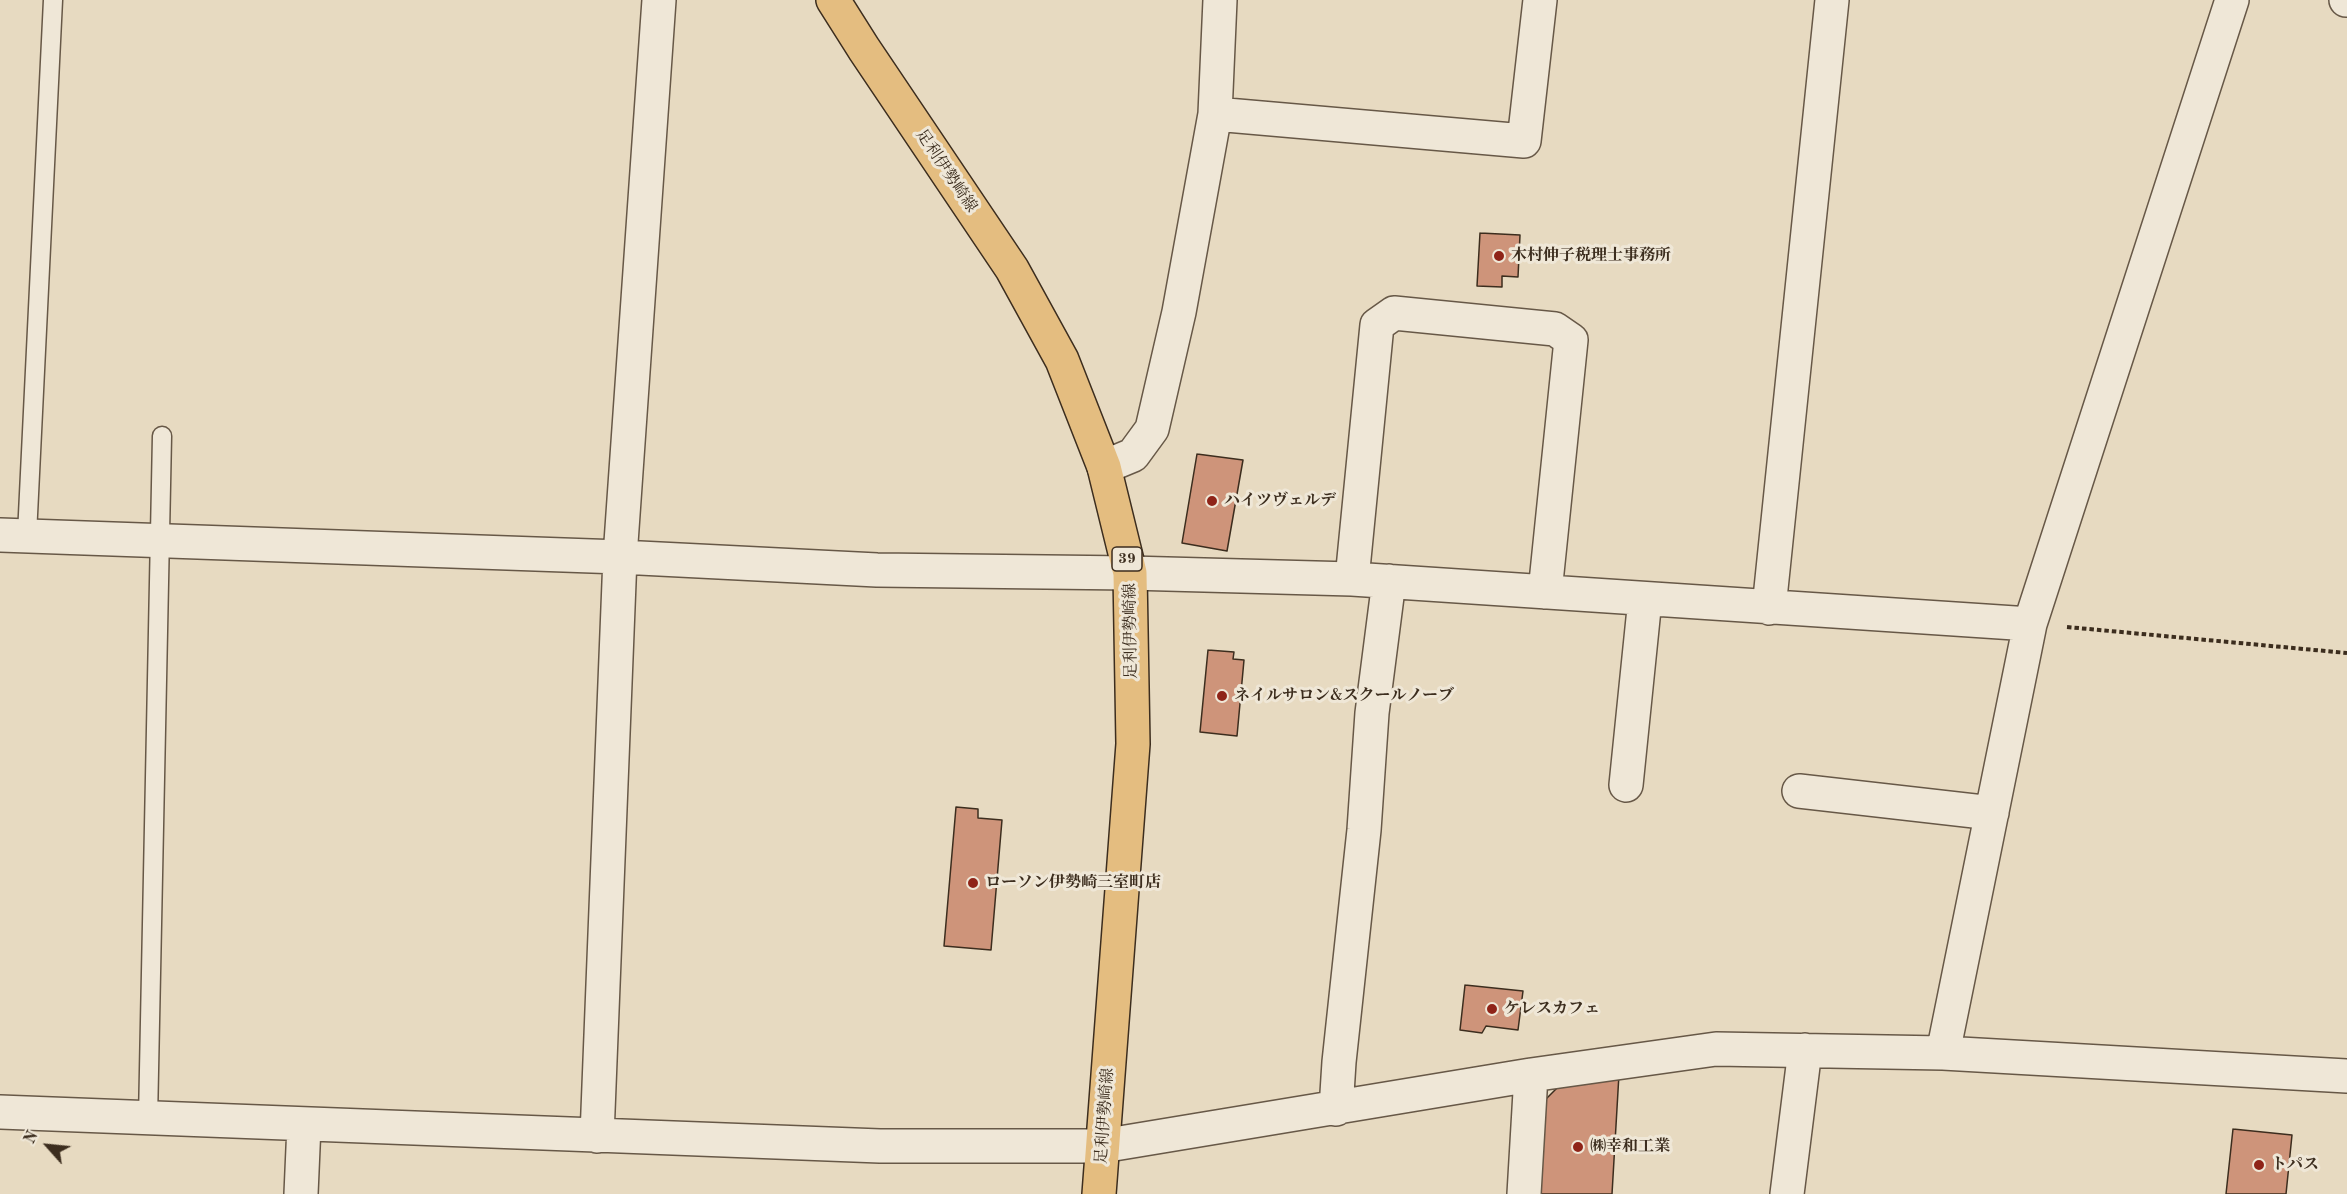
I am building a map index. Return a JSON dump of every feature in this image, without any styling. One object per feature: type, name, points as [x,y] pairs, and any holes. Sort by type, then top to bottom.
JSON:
[{"type":"main road","name":"足利伊勢崎線","points":[[833,0],[1012,269],[1062,360],[1104,466],[1130,573],[1132,744],[1099,1194]]},
{"type":"street","points":[[597,1136],[620,557],[659,0]]},
{"type":"street","points":[[1104,466],[1133,455],[1152,429],[1179,312],[1215,114],[1220,0]]},
{"type":"street","points":[[1215,114],[1524,141],[1540,0]]},
{"type":"street","points":[[1769,608],[1832,0]]},
{"type":"street","points":[[1943,1053],[2030,624],[2232,0]]},
{"type":"street","points":[[1352,579],[1377,325],[1394,313],[1555,329],[1571,340],[1545,592]]},
{"type":"street","points":[[13,535],[620,557],[877,570],[1352,579],[2030,624]]},
{"type":"street","points":[[1336,1108],[1364,830],[1372,713],[1389,581]]},
{"type":"street","points":[[1626,785],[1645,599]]},
{"type":"street","points":[[1799,791],[1992,813]]},
{"type":"street","points":[[0,1112],[880,1146],[1102,1146],[1531,1075],[1716,1049],[1943,1053],[2347,1076]]},
{"type":"street","points":[[1787,1194],[1804,1050]]},
{"type":"street","points":[[1524,1194],[1531,1075]]},
{"type":"street","points":[[301,1194],[304,1125]]},
{"type":"lane","points":[[13,535],[53,0]]},
{"type":"lane","points":[[148,1119],[162,436]]},
{"type":"path","points":[[2030,624],[2347,653]]},
{"type":"building","name":"木村伸子税理士事務所","points":[[1480,233],[1520,235],[1518,277],[1502,276],[1502,287],[1477,286]]},
{"type":"building","name":"ハイツヴェルデ","points":[[1197,454],[1243,460],[1227,551],[1182,543]]},
{"type":"building","name":"ネイルサロン&スクールノーブ","points":[[1208,650],[1234,652],[1233,659],[1244,660],[1237,736],[1200,732]]},
{"type":"building","name":"ローソン伊勢崎三室町店","points":[[956,807],[978,809],[978,818],[1002,820],[991,950],[944,946]]},
{"type":"building","name":"ケレスカフェ","points":[[1465,985],[1523,991],[1518,1030],[1486,1026],[1482,1033],[1460,1030]]},
{"type":"building","name":"㈱幸和工業","points":[[1619,1074],[1612,1194],[1538,1194],[1545,1100],[1561,1084]]},
{"type":"building","name":"トパス","points":[[2233,1129],[2292,1135],[2286,1194],[2226,1194]]},
{"type":"place","name":"木村伸子税理士事務所","points":[[1499,256]]},
{"type":"place","name":"ハイツヴェルデ","points":[[1212,501]]},
{"type":"place","name":"ネイルサロン&スクールノーブ","points":[[1222,696]]},
{"type":"place","name":"ローソン伊勢崎三室町店","points":[[973,883]]},
{"type":"place","name":"ケレスカフェ","points":[[1492,1009]]},
{"type":"place","name":"㈱幸和工業","points":[[1578,1147]]},
{"type":"place","name":"トパス","points":[[2259,1165]]}]
